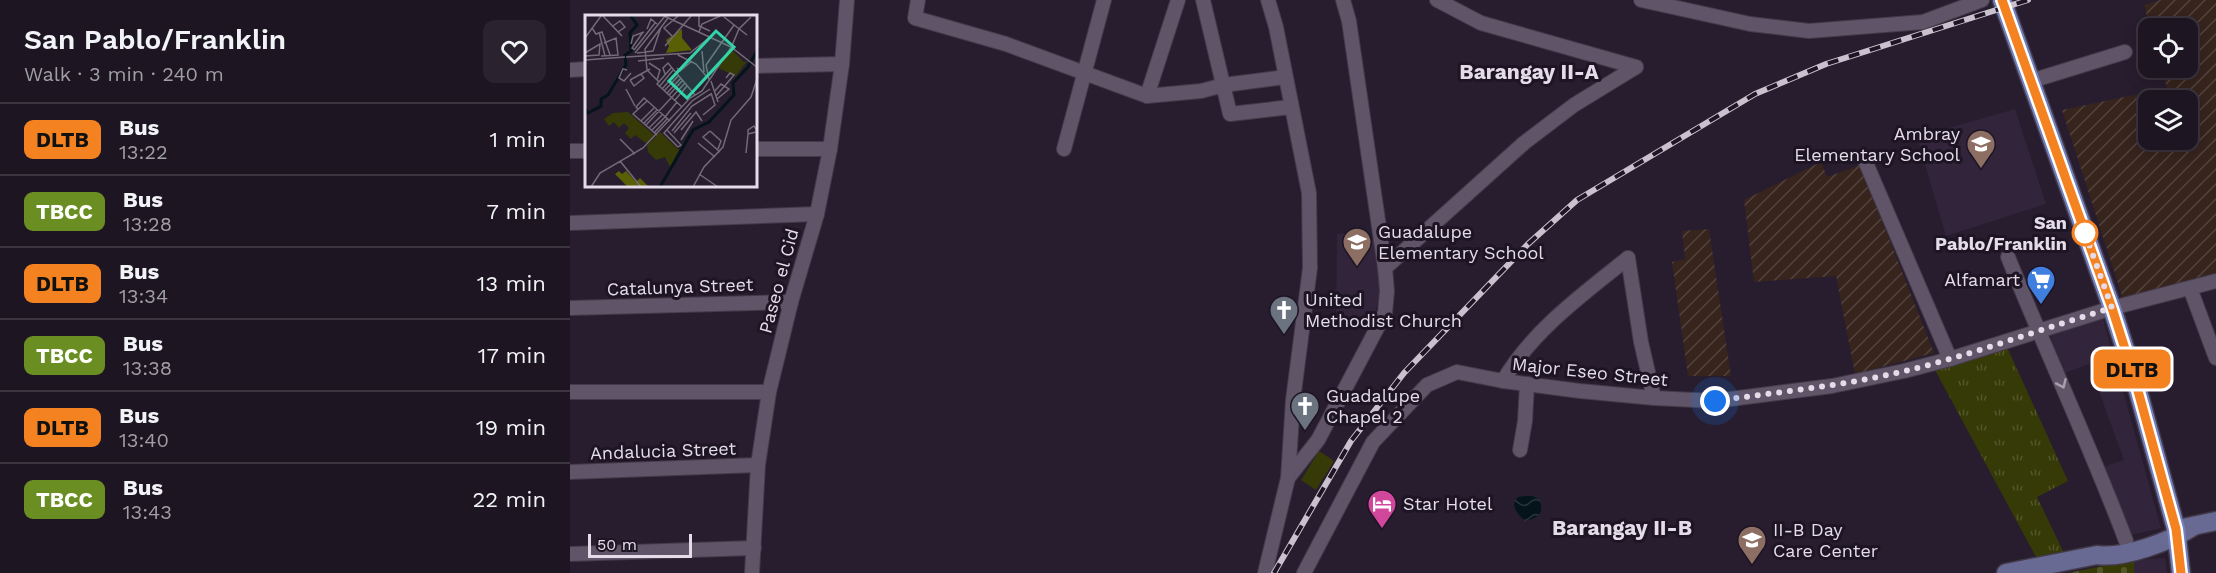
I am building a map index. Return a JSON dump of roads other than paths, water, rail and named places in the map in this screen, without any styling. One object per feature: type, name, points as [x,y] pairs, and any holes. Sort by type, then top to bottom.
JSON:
[{"type":"main road","points":[[2002,0],[2112,308],[2182,530],[2181,573]]},
{"type":"street","name":"Paseo el Cid","points":[[752,573],[758,465],[769,392],[791,302],[817,214],[830,149],[842,64],[847,0]]},
{"type":"street","points":[[918,0],[915,18],[1005,44],[1147,96],[1201,91],[1224,85],[1285,76]]},
{"type":"street","points":[[1064,149],[1104,0]]},
{"type":"street","points":[[1147,96],[1178,0]]},
{"type":"street","points":[[1203,0],[1230,114],[1291,107]]},
{"type":"street","points":[[1265,573],[1288,478],[1293,400],[1310,268],[1310,193],[1276,27],[1268,0]]},
{"type":"street","points":[[1288,478],[1318,440],[1385,313],[1387,291],[1385,268],[1349,21],[1343,0]]},
{"type":"street","points":[[1385,268],[1524,143],[1574,105],[1636,67],[1481,23],[1437,0]]},
{"type":"street","points":[[1641,0],[1750,24],[1809,31],[1923,21],[1982,0]]},
{"type":"street","points":[[2031,81],[2125,52]]},
{"type":"street","points":[[758,66],[842,64]]},
{"type":"street","points":[[570,70],[585,69]]},
{"type":"street","points":[[758,149],[830,149]]},
{"type":"street","points":[[1866,164],[1950,359]]},
{"type":"street","points":[[570,223],[817,214]]},
{"type":"street","points":[[2008,257],[2098,466],[2127,541]]},
{"type":"street","points":[[1503,381],[1514,362],[1552,322],[1628,258],[1641,342],[1654,398]]},
{"type":"street","name":"Major Eseo Street","points":[[1304,573],[1373,442],[1427,384],[1457,372],[1527,384],[1654,398],[1715,401],[1832,386],[1950,359],[2112,308],[2216,281]]},
{"type":"street","points":[[2190,288],[2216,358]]},
{"type":"street","name":"Catalunya Street","points":[[570,308],[791,302]]},
{"type":"street","points":[[1520,450],[1525,421],[1527,384]]},
{"type":"street","points":[[570,392],[769,392]]},
{"type":"street","name":"Andalucia Street","points":[[570,472],[758,465]]},
{"type":"street","points":[[2097,555],[2104,547],[2154,532],[2182,530],[2216,521]]},
{"type":"street","points":[[2006,573],[2097,555],[2108,557],[2156,545],[2182,530]]},
{"type":"street","points":[[570,554],[754,548]]},
{"type":"water","points":[[1533,496],[1540,500],[1541,509],[1537,517],[1525,521],[1515,510],[1514,504],[1518,497]]},
{"type":"railway","points":[[1274,573],[1351,441],[1404,373],[1528,244],[1577,200],[1755,94],[1826,64],[2028,0]]},
{"type":"place","name":"Ambray Elementary School","points":[[1981,170]]},
{"type":"place","name":"San Pablo/Franklin","points":[[2085,233]]},
{"type":"place","name":"Guadalupe Elementary School","points":[[1357,268]]},
{"type":"place","name":"Alfamart","points":[[2041,306]]},
{"type":"place","name":"United Methodist Church","points":[[1284,336]]},
{"type":"place","name":"Guadalupe Chapel 2","points":[[1305,432]]},
{"type":"place","name":"Star Hotel","points":[[1382,530]]},
{"type":"place","name":"II-B Day Care Center","points":[[1752,566]]},
{"type":"district","name":"Barangay II-A","points":[[1529,72]]},
{"type":"district","name":"Barangay II-B","points":[[1622,528]]}]
